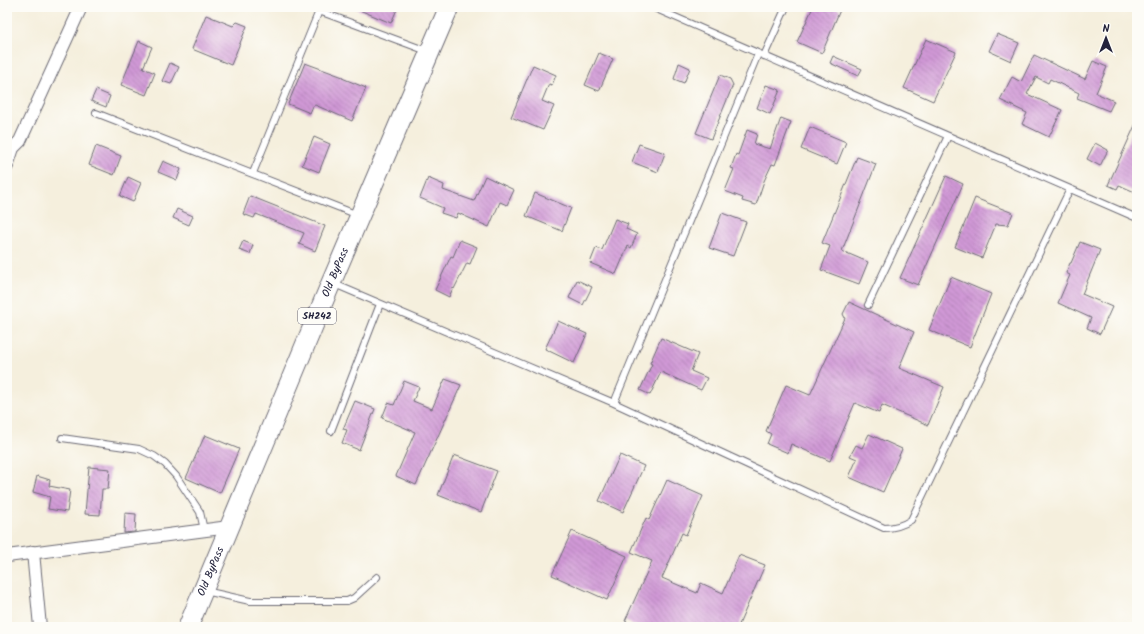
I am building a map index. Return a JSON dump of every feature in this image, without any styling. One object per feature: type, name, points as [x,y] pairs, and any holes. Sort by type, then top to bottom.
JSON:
[{"type":"main road","name":"Old ByPass","points":[[188,627],[331,283],[449,7]]},
{"type":"street","points":[[7,166],[10,148],[20,141],[81,7]]},
{"type":"street","points":[[8,557],[33,552],[229,527]]},
{"type":"street","points":[[33,552],[40,627]]},
{"type":"lane","points":[[652,7],[1137,218]]},
{"type":"lane","points":[[764,56],[786,7]]},
{"type":"lane","points":[[253,173],[319,11],[429,52]]},
{"type":"lane","points":[[614,403],[758,54]]},
{"type":"lane","points":[[96,113],[360,216]]},
{"type":"lane","points":[[868,305],[948,136]]},
{"type":"lane","points":[[331,283],[614,403],[884,528],[895,528],[903,526],[911,520],[1070,189]]},
{"type":"lane","points":[[331,431],[380,304]]},
{"type":"lane","points":[[62,438],[139,449],[154,456],[165,464],[176,476],[200,512],[204,530]]},
{"type":"lane","points":[[204,591],[250,601],[348,601],[354,598],[377,577]]},
{"type":"building","points":[[352,7],[398,7],[391,23]]},
{"type":"building","points":[[813,7],[834,7],[840,10],[822,53],[797,42]]},
{"type":"building","points":[[206,15],[233,26],[237,22],[247,26],[231,65],[192,49]]},
{"type":"building","points":[[997,34],[1019,43],[1011,61],[989,51]]},
{"type":"building","points":[[926,39],[956,52],[933,101],[904,88]]},
{"type":"building","points":[[139,41],[152,47],[143,68],[155,73],[146,95],[121,85]]},
{"type":"building","points":[[599,53],[613,59],[599,91],[585,85]]},
{"type":"building","points":[[1034,55],[1085,79],[1093,61],[1107,67],[1096,93],[1114,101],[1109,111],[1077,98],[1079,93],[1050,79],[1048,83],[1036,77],[1027,94],[1062,110],[1049,137],[1022,124],[1027,113],[1000,100],[1012,77],[1021,82]]},
{"type":"building","points":[[833,56],[862,69],[858,76],[830,63]]},
{"type":"building","points":[[170,63],[179,67],[171,84],[162,81]]},
{"type":"building","points":[[305,63],[343,77],[342,78],[366,88],[352,121],[315,105],[310,113],[288,104]]},
{"type":"building","points":[[679,63],[690,68],[684,83],[674,79]]},
{"type":"building","points":[[533,65],[556,75],[552,85],[549,84],[542,101],[554,106],[543,130],[511,117]]},
{"type":"building","points":[[720,75],[730,79],[733,85],[711,139],[696,133]]},
{"type":"building","points":[[766,85],[780,90],[770,114],[757,108]]},
{"type":"building","points":[[96,90],[110,96],[106,107],[91,101]]},
{"type":"building","points":[[781,118],[791,122],[775,165],[772,164],[764,181],[756,205],[742,201],[743,198],[725,191],[734,169],[731,168],[736,154],[738,155],[747,130],[757,134],[754,144],[770,149]]},
{"type":"building","points":[[1137,121],[1137,193],[1119,185],[1117,189],[1108,185]]},
{"type":"building","points":[[810,127],[846,142],[837,164],[801,149]]},
{"type":"building","points":[[314,137],[330,144],[319,172],[302,165]]},
{"type":"building","points":[[1095,143],[1108,150],[1100,166],[1087,159]]},
{"type":"building","points":[[639,144],[665,153],[658,172],[632,162]]},
{"type":"building","points":[[96,146],[121,156],[114,175],[89,165]]},
{"type":"building","points":[[857,157],[876,164],[842,251],[868,262],[859,284],[821,270],[830,246],[822,243]]},
{"type":"building","points":[[163,161],[181,169],[177,180],[158,172]]},
{"type":"building","points":[[485,176],[514,190],[507,205],[500,202],[489,227],[458,213],[456,218],[441,213],[443,208],[420,198],[428,178],[444,185],[443,190],[474,201]]},
{"type":"building","points":[[946,176],[963,184],[918,285],[900,278]]},
{"type":"building","points":[[128,177],[141,183],[133,202],[120,196]]},
{"type":"building","points":[[535,193],[571,208],[562,231],[526,216]]},
{"type":"building","points":[[250,196],[325,226],[315,251],[299,244],[304,233],[256,214],[254,218],[243,214]]},
{"type":"building","points":[[975,198],[1013,213],[1008,225],[996,224],[982,258],[955,247]]},
{"type":"building","points":[[177,209],[193,216],[189,225],[173,218]]},
{"type":"building","points":[[722,213],[746,222],[733,256],[709,248]]},
{"type":"building","points":[[615,219],[628,224],[626,229],[637,234],[631,248],[628,246],[616,274],[590,263],[596,248],[602,250]]},
{"type":"building","points":[[460,240],[477,247],[470,264],[467,263],[449,297],[435,290],[451,256],[453,257]]},
{"type":"building","points":[[243,241],[253,245],[250,254],[239,250]]},
{"type":"building","points":[[1080,242],[1100,250],[1082,294],[1112,307],[1100,334],[1087,328],[1091,318],[1058,303],[1070,275],[1066,273]]},
{"type":"building","points":[[951,277],[991,294],[970,347],[929,330]]},
{"type":"building","points":[[577,280],[592,287],[583,305],[569,298]]},
{"type":"building","points":[[849,302],[914,332],[899,368],[944,387],[928,425],[882,405],[879,413],[855,403],[830,461],[791,444],[788,453],[767,444],[771,434],[766,431],[786,385],[810,395],[845,318],[843,314]]},
{"type":"building","points":[[558,321],[587,334],[574,363],[545,349]]},
{"type":"building","points":[[661,338],[698,354],[691,371],[707,378],[701,390],[661,372],[650,395],[640,390],[652,364],[650,363]]},
{"type":"building","points":[[445,379],[461,385],[416,485],[396,476],[415,432],[382,418],[388,403],[394,405],[404,381],[419,387],[413,401],[432,409]]},
{"type":"building","points":[[355,401],[375,409],[359,450],[342,443],[347,430],[343,429]]},
{"type":"building","points":[[869,434],[902,449],[883,492],[849,477],[857,459],[850,456],[856,445],[862,448]]},
{"type":"building","points":[[205,435],[239,449],[220,493],[186,478]]},
{"type":"building","points":[[454,455],[497,471],[481,512],[438,495]]},
{"type":"building","points":[[620,455],[644,466],[623,512],[599,501]]},
{"type":"building","points":[[89,467],[110,469],[108,489],[102,489],[100,515],[85,514]]},
{"type":"building","points":[[37,476],[50,480],[49,486],[70,490],[67,512],[48,509],[50,497],[33,492]]},
{"type":"building","points":[[667,480],[703,496],[686,535],[682,533],[662,578],[697,593],[701,583],[723,593],[739,555],[765,565],[738,627],[638,627],[625,621],[652,561],[631,552],[646,518],[649,520]]},
{"type":"building","points":[[125,513],[136,514],[135,532],[124,533]]},
{"type":"building","points":[[572,531],[627,556],[607,600],[552,575]]}]
